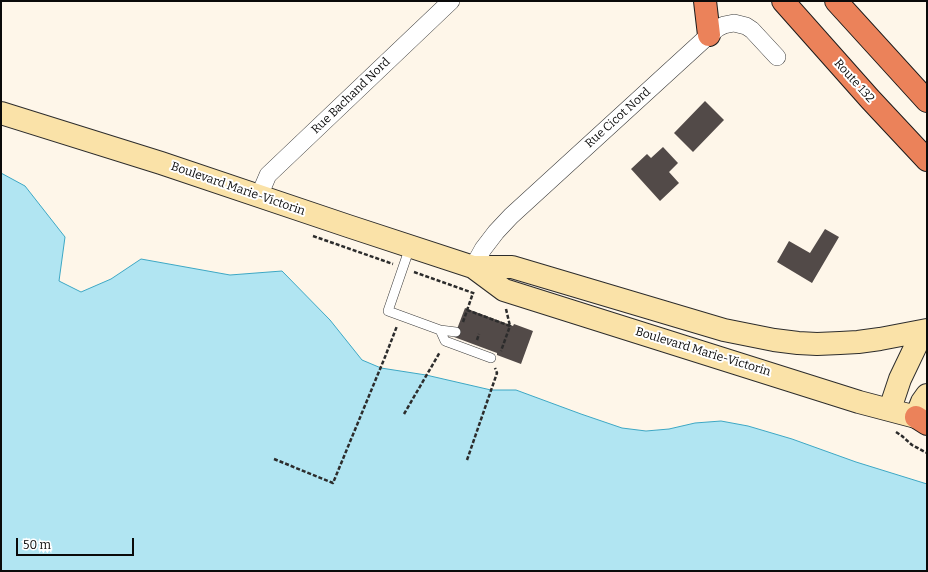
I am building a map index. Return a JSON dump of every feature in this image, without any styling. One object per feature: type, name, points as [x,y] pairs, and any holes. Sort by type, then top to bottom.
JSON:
[{"type":"highway","points":[[705,1],[709,35]]},
{"type":"highway","name":"Route 132","points":[[783,1],[870,99],[927,160]]},
{"type":"highway","points":[[836,1],[927,101]]},
{"type":"highway","points":[[907,80],[927,95]]},
{"type":"street","name":"Rue Bachand Nord","points":[[259,196],[268,175],[451,1]]},
{"type":"street","name":"Rue Cicot Nord","points":[[473,267],[483,249],[511,216],[709,35],[724,25],[734,23],[746,26],[752,30],[777,58]]},
{"type":"street","name":"Boulevard Marie-Victorin","points":[[1,113],[110,146],[473,267],[512,267],[704,325],[752,336],[798,343],[840,343],[880,339],[925,330]]},
{"type":"street","name":"Boulevard Marie-Victorin","points":[[473,267],[504,290],[860,402],[890,409],[921,420],[922,402],[927,395]]},
{"type":"street","points":[[890,409],[900,379],[925,330]]},
{"type":"lane","points":[[410,247],[388,310],[440,330],[456,332]]},
{"type":"lane","points":[[440,330],[445,341],[497,355]]},
{"type":"path","points":[[462,323],[473,293]]},
{"type":"path","points":[[497,355],[506,341],[510,326],[505,308],[506,304]]},
{"type":"path","points":[[467,310],[510,326]]},
{"type":"path","points":[[274,460],[333,483],[401,316]]},
{"type":"path","points":[[494,349],[497,355]]},
{"type":"path","points":[[404,414],[439,353]]},
{"type":"path","points":[[467,460],[497,373]]},
{"type":"path","points":[[902,436],[918,449],[927,453]]},
{"type":"water","points":[[1,173],[25,186],[65,237],[59,281],[81,292],[111,279],[141,259],[230,275],[282,271],[330,320],[362,360],[381,368],[426,375],[491,390],[516,390],[622,428],[646,431],[669,429],[695,423],[721,421],[748,426],[927,484],[927,571],[1,571]]},
{"type":"building","points":[[705,101],[724,120],[693,152],[674,133]]},
{"type":"building","points":[[663,147],[678,163],[669,172],[679,183],[660,201],[631,169],[647,154],[651,158]]},
{"type":"building","points":[[825,229],[839,237],[812,283],[777,262],[789,241],[810,253]]},
{"type":"building","points":[[465,308],[513,326],[514,324],[533,331],[521,364],[497,355],[497,353],[454,337]]}]
